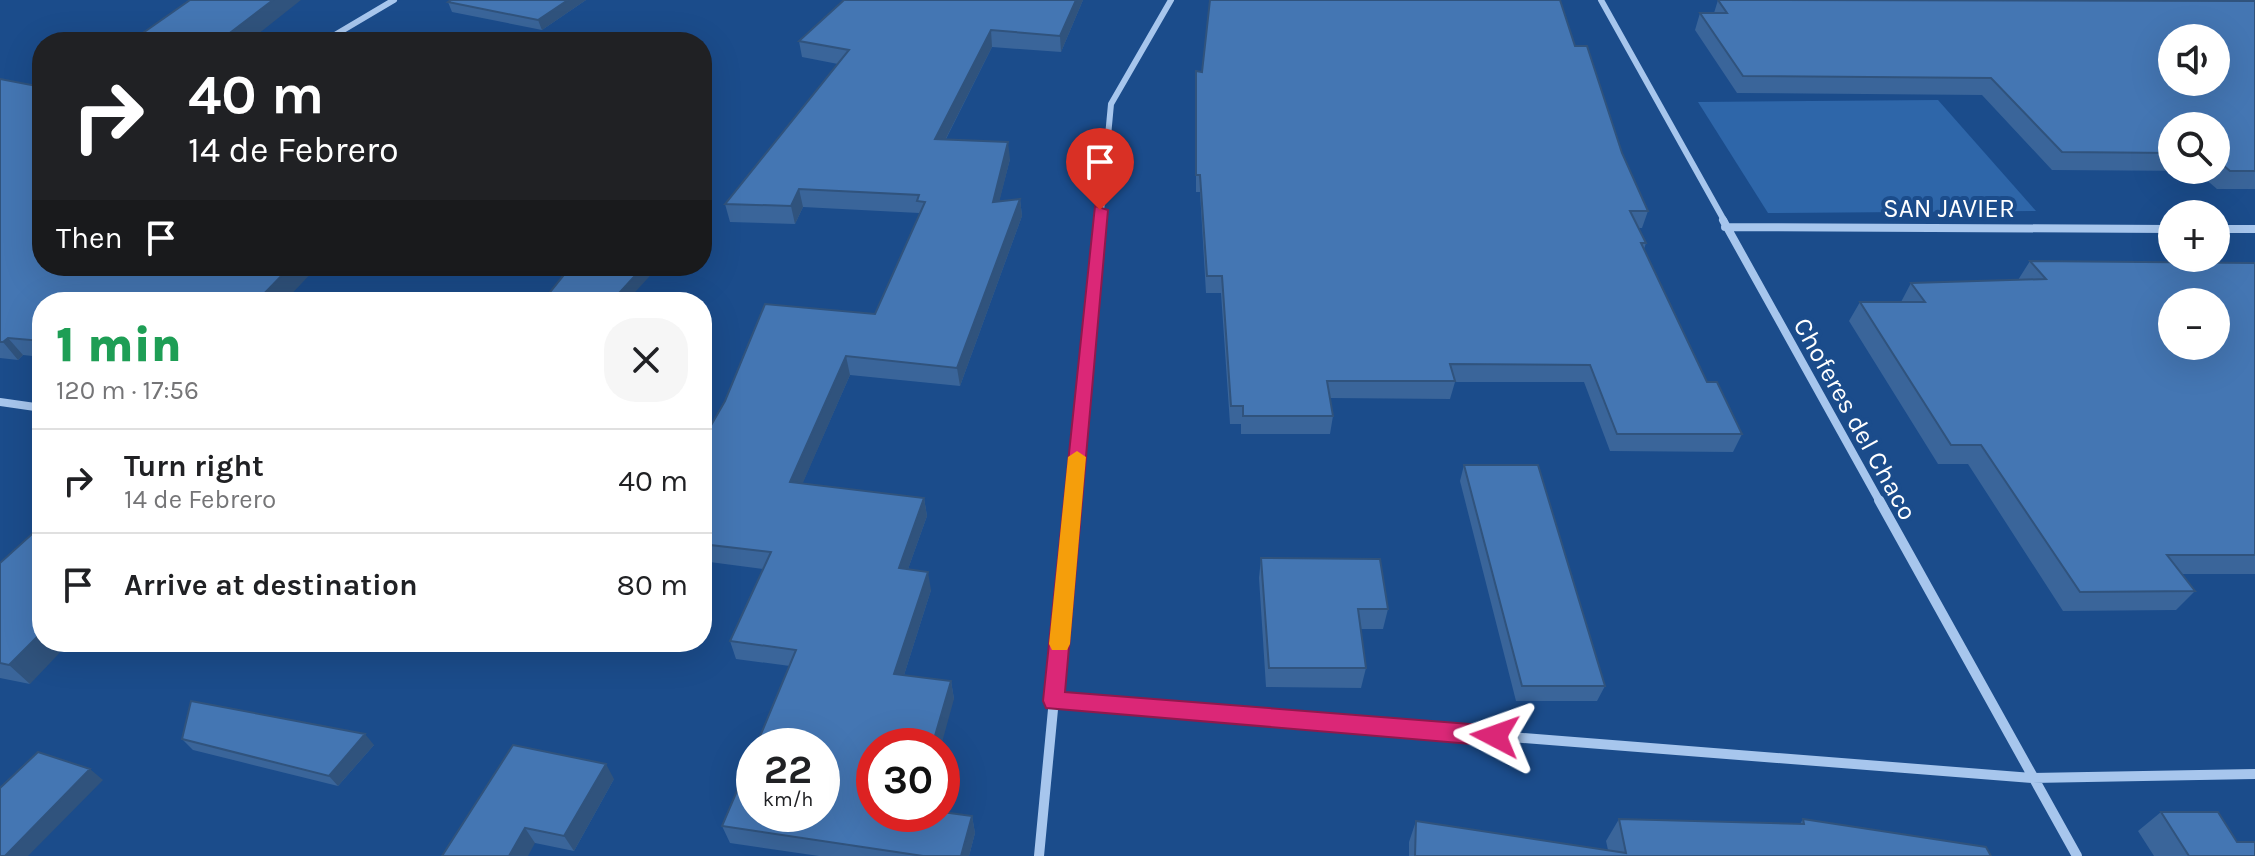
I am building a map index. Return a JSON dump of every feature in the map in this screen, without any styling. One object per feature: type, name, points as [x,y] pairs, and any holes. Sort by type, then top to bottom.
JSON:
[{"type":"street","points":[[340,32],[394,0]]},
{"type":"street","points":[[1039,856],[1111,104],[1171,0]]},
{"type":"street","name":"Choferes del Chaco","points":[[1601,0],[2077,856]]},
{"type":"street","name":"SAN JAVIER","points":[[1725,227],[2158,229]]},
{"type":"street","points":[[2230,229],[2255,229]]},
{"type":"street","points":[[0,402],[32,407]]},
{"type":"street","points":[[1054,701],[2032,778],[2255,774]]},
{"type":"shaded area","points":[[1938,100],[2036,211],[1768,213],[1698,102]]},
{"type":"building","points":[[190,0],[273,0],[231,32],[144,32]]},
{"type":"building","points":[[568,0],[538,20],[448,2]]},
{"type":"building","points":[[844,0],[1076,0],[1060,36],[991,30],[935,139],[1008,142],[993,202],[1020,199],[957,368],[846,356],[790,482],[924,498],[899,568],[928,572],[894,674],[951,681],[937,728],[856,728],[856,832],[960,832],[960,814],[972,816],[961,856],[923,856],[762,832],[840,832],[840,728],[764,728],[796,650],[730,641],[771,552],[712,545],[712,424],[725,401],[765,304],[875,314],[925,202],[917,201],[919,195],[799,189],[791,206],[725,204],[849,50],[799,41]]},
{"type":"building","points":[[1210,0],[1560,0],[1575,46],[1587,46],[1622,153],[1648,211],[1630,211],[1646,243],[1641,243],[1707,382],[1717,382],[1742,434],[1617,434],[1590,365],[1450,364],[1455,381],[1327,381],[1333,416],[1243,416],[1243,406],[1231,406],[1222,276],[1207,276],[1200,175],[1196,175],[1196,71],[1202,72]]},
{"type":"building","points":[[1718,0],[2255,1],[2255,171],[2230,171],[2230,112],[2158,112],[2158,153],[2062,152],[1991,78],[1743,76],[1700,13],[1727,13]]},
{"type":"building","points":[[0,79],[32,85],[32,276],[281,276],[266,292],[32,292],[32,340],[8,338],[0,342]]},
{"type":"building","points":[[2030,261],[2158,262],[2158,272],[2230,272],[2230,263],[2255,263],[2255,555],[2167,555],[2195,591],[2080,592],[1981,445],[1951,445],[1860,302],[1925,302],[1911,283],[2046,279]]},
{"type":"building","points":[[563,276],[635,276],[620,292],[550,292]]},
{"type":"building","points":[[1464,465],[1538,465],[1605,686],[1522,686]]},
{"type":"building","points":[[32,534],[32,642],[9,665],[0,663],[0,563]]},
{"type":"building","points":[[1261,558],[1380,559],[1388,609],[1358,609],[1366,668],[1269,668]]},
{"type":"building","points":[[191,701],[365,734],[329,776],[182,739]]},
{"type":"building","points":[[513,745],[606,764],[564,836],[525,828],[509,856],[442,856]]},
{"type":"building","points":[[38,752],[90,769],[5,856],[0,856],[0,788]]},
{"type":"building","points":[[736,793],[736,828],[722,826]]},
{"type":"building","points":[[2161,812],[2218,812],[2237,842],[2255,842],[2255,856],[2189,856]]},
{"type":"building","points":[[1619,819],[1804,824],[1803,819],[1986,847],[1991,856],[1415,856],[1416,821],[1626,853]]},
{"type":"slow traffic","points":[[1059,644],[1077,457]]},
{"type":"route","points":[[1100,210],[1054,701],[1495,736]]}]
